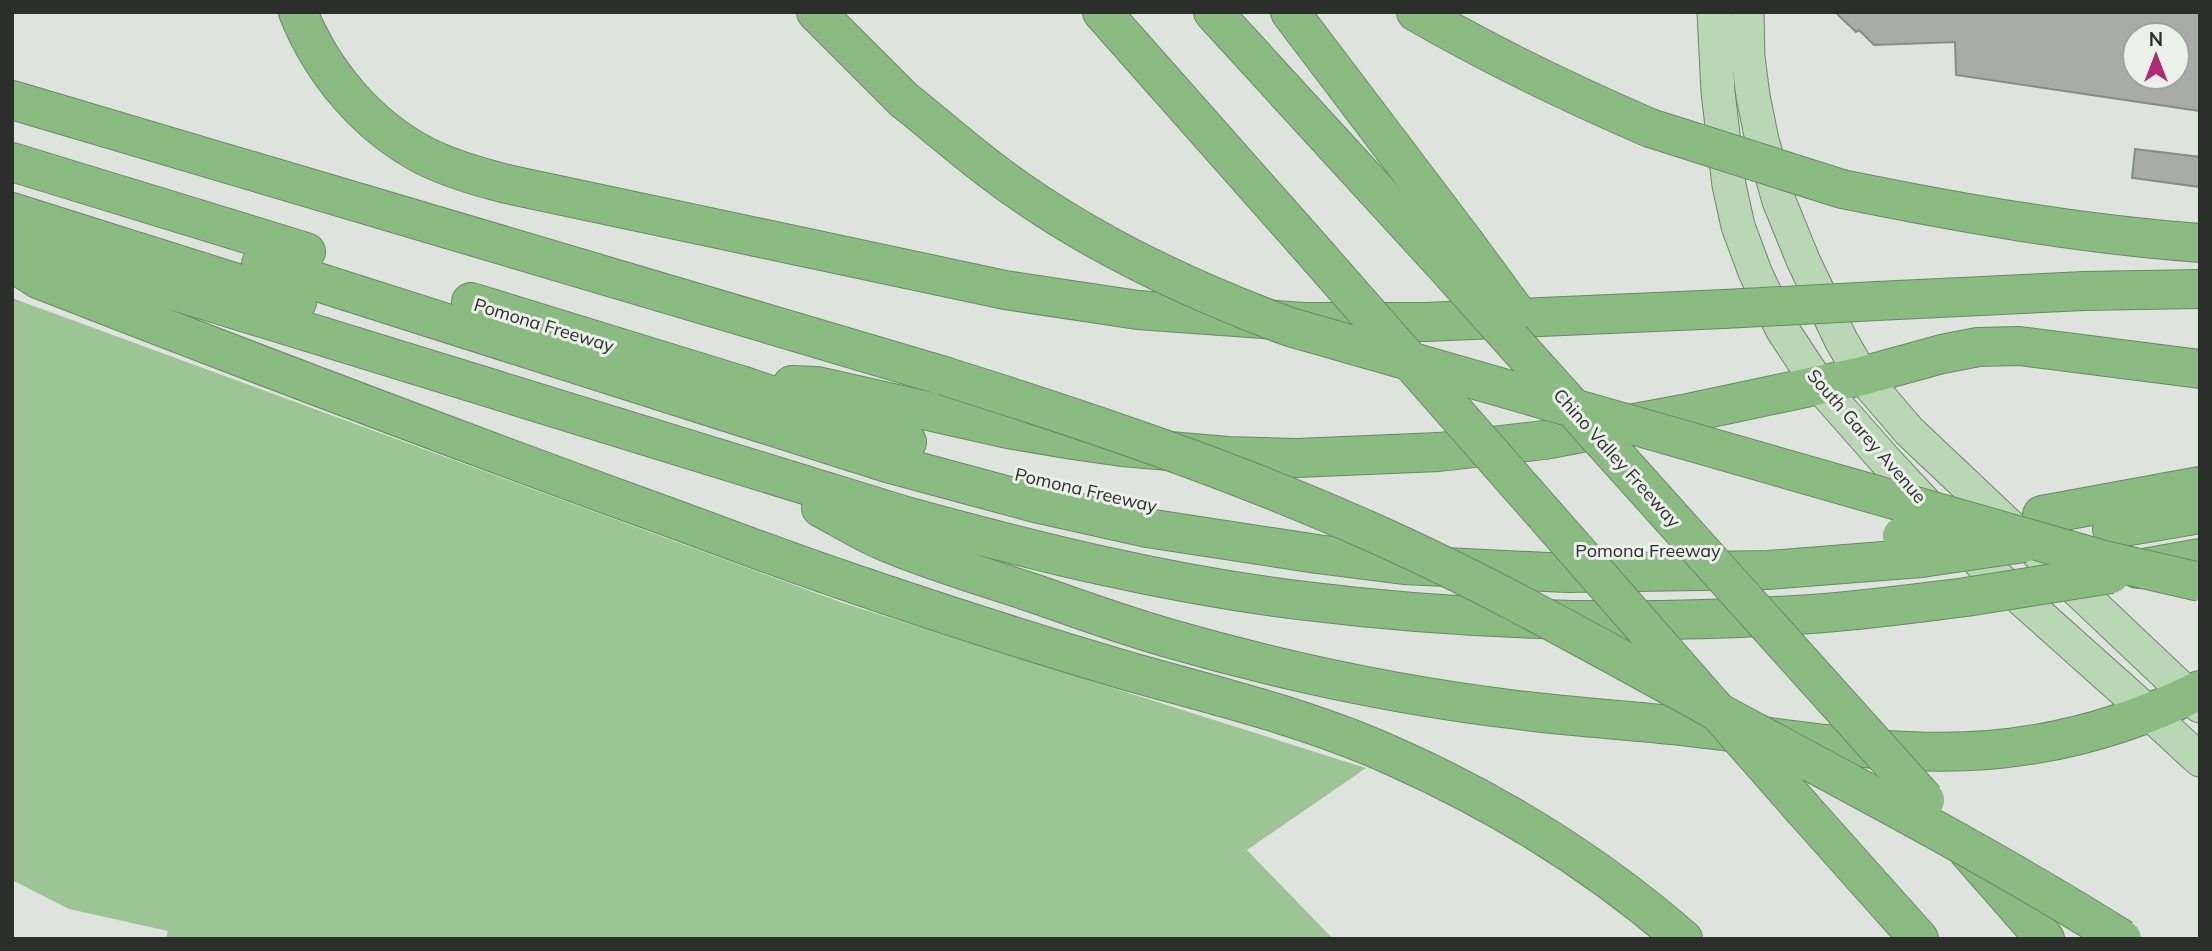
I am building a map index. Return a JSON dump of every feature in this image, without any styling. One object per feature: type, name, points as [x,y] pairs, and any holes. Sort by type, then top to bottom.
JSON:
[{"type":"highway","points":[[298,12],[326,66],[364,112],[395,137],[450,167],[507,184],[992,288],[1079,303],[1218,317],[1304,322],[1425,322],[2084,291],[2200,289]]},
{"type":"highway","points":[[817,12],[904,100],[1015,189],[1124,255],[1209,296],[1267,319],[1364,349],[2078,552],[2200,582]]},
{"type":"highway","points":[[1089,12],[1176,97]]},
{"type":"highway","points":[[1102,12],[1919,939]]},
{"type":"highway","points":[[1213,12],[1453,252]]},
{"type":"highway","points":[[1290,12],[1453,252]]},
{"type":"highway","points":[[1416,12],[1486,52],[1567,92],[1650,128],[1842,189],[1968,214],[2063,228],[2200,243]]},
{"type":"highway","points":[[12,100],[944,376],[1199,460],[1268,487],[1378,535],[1511,601],[1902,812],[2122,939]]},
{"type":"highway","name":"Pomona Freeway","points":[[12,162],[741,385],[933,451],[1039,481],[1157,506],[1273,526],[1443,545],[1601,551],[1764,548],[1855,542],[1934,568],[2077,546],[2200,486]]},
{"type":"highway","points":[[12,187],[887,463],[1035,503],[1147,528],[1404,565],[1567,573],[1934,568]]},
{"type":"highway","points":[[12,212],[936,502],[1061,535],[1195,563],[1459,596],[1574,600],[1781,596],[1934,568]]},
{"type":"highway","name":"Pomona Freeway","points":[[12,242],[906,516],[1021,547],[1192,584],[1304,601],[1486,617],[1702,620],[1832,612],[1934,568],[1999,524],[2077,546],[2200,558]]},
{"type":"highway","name":"Chino Valley Freeway","points":[[1453,252],[1566,381],[1609,449],[2045,939]]},
{"type":"highway","points":[[12,262],[38,279],[382,413],[839,579],[1053,649],[1276,713],[1395,757],[1470,793],[1565,849],[1653,913],[1683,939]]},
{"type":"highway","points":[[741,385],[817,386],[1008,429],[1122,447],[1228,456],[1297,458],[1439,452],[1544,440],[1862,376],[1978,347],[2064,351],[2200,369]]},
{"type":"highway","points":[[741,467],[901,548],[1164,637],[1241,659],[1381,689],[1518,710],[1828,744],[1926,751],[1989,750],[2021,746],[2102,729],[2196,697]]},
{"type":"highway","points":[[2077,546],[2200,514]]},
{"type":"highway","points":[[2077,546],[2200,538]]},
{"type":"highway","points":[[1848,861],[1894,939]]},
{"type":"main road","name":"South Garey Avenue","points":[[1714,12],[1721,130],[1729,185],[1738,226],[1755,272],[1782,329],[1819,385],[1981,563],[2200,760]]},
{"type":"main road","name":"South Garey Avenue","points":[[1747,12],[1748,57],[1753,96],[1779,201],[1808,271],[1841,340],[1862,376],[1909,432],[2196,697]]},
{"type":"green space","points":[[12,298],[843,603],[1366,768],[1247,850],[1332,938],[166,939],[168,931],[69,909],[12,880]]},
{"type":"building","points":[[1835,12],[2200,12],[2200,111],[1956,75],[1955,42],[1874,45],[1859,30],[1856,32]]},
{"type":"building","points":[[2135,149],[2200,157],[2200,187],[2132,178]]}]
